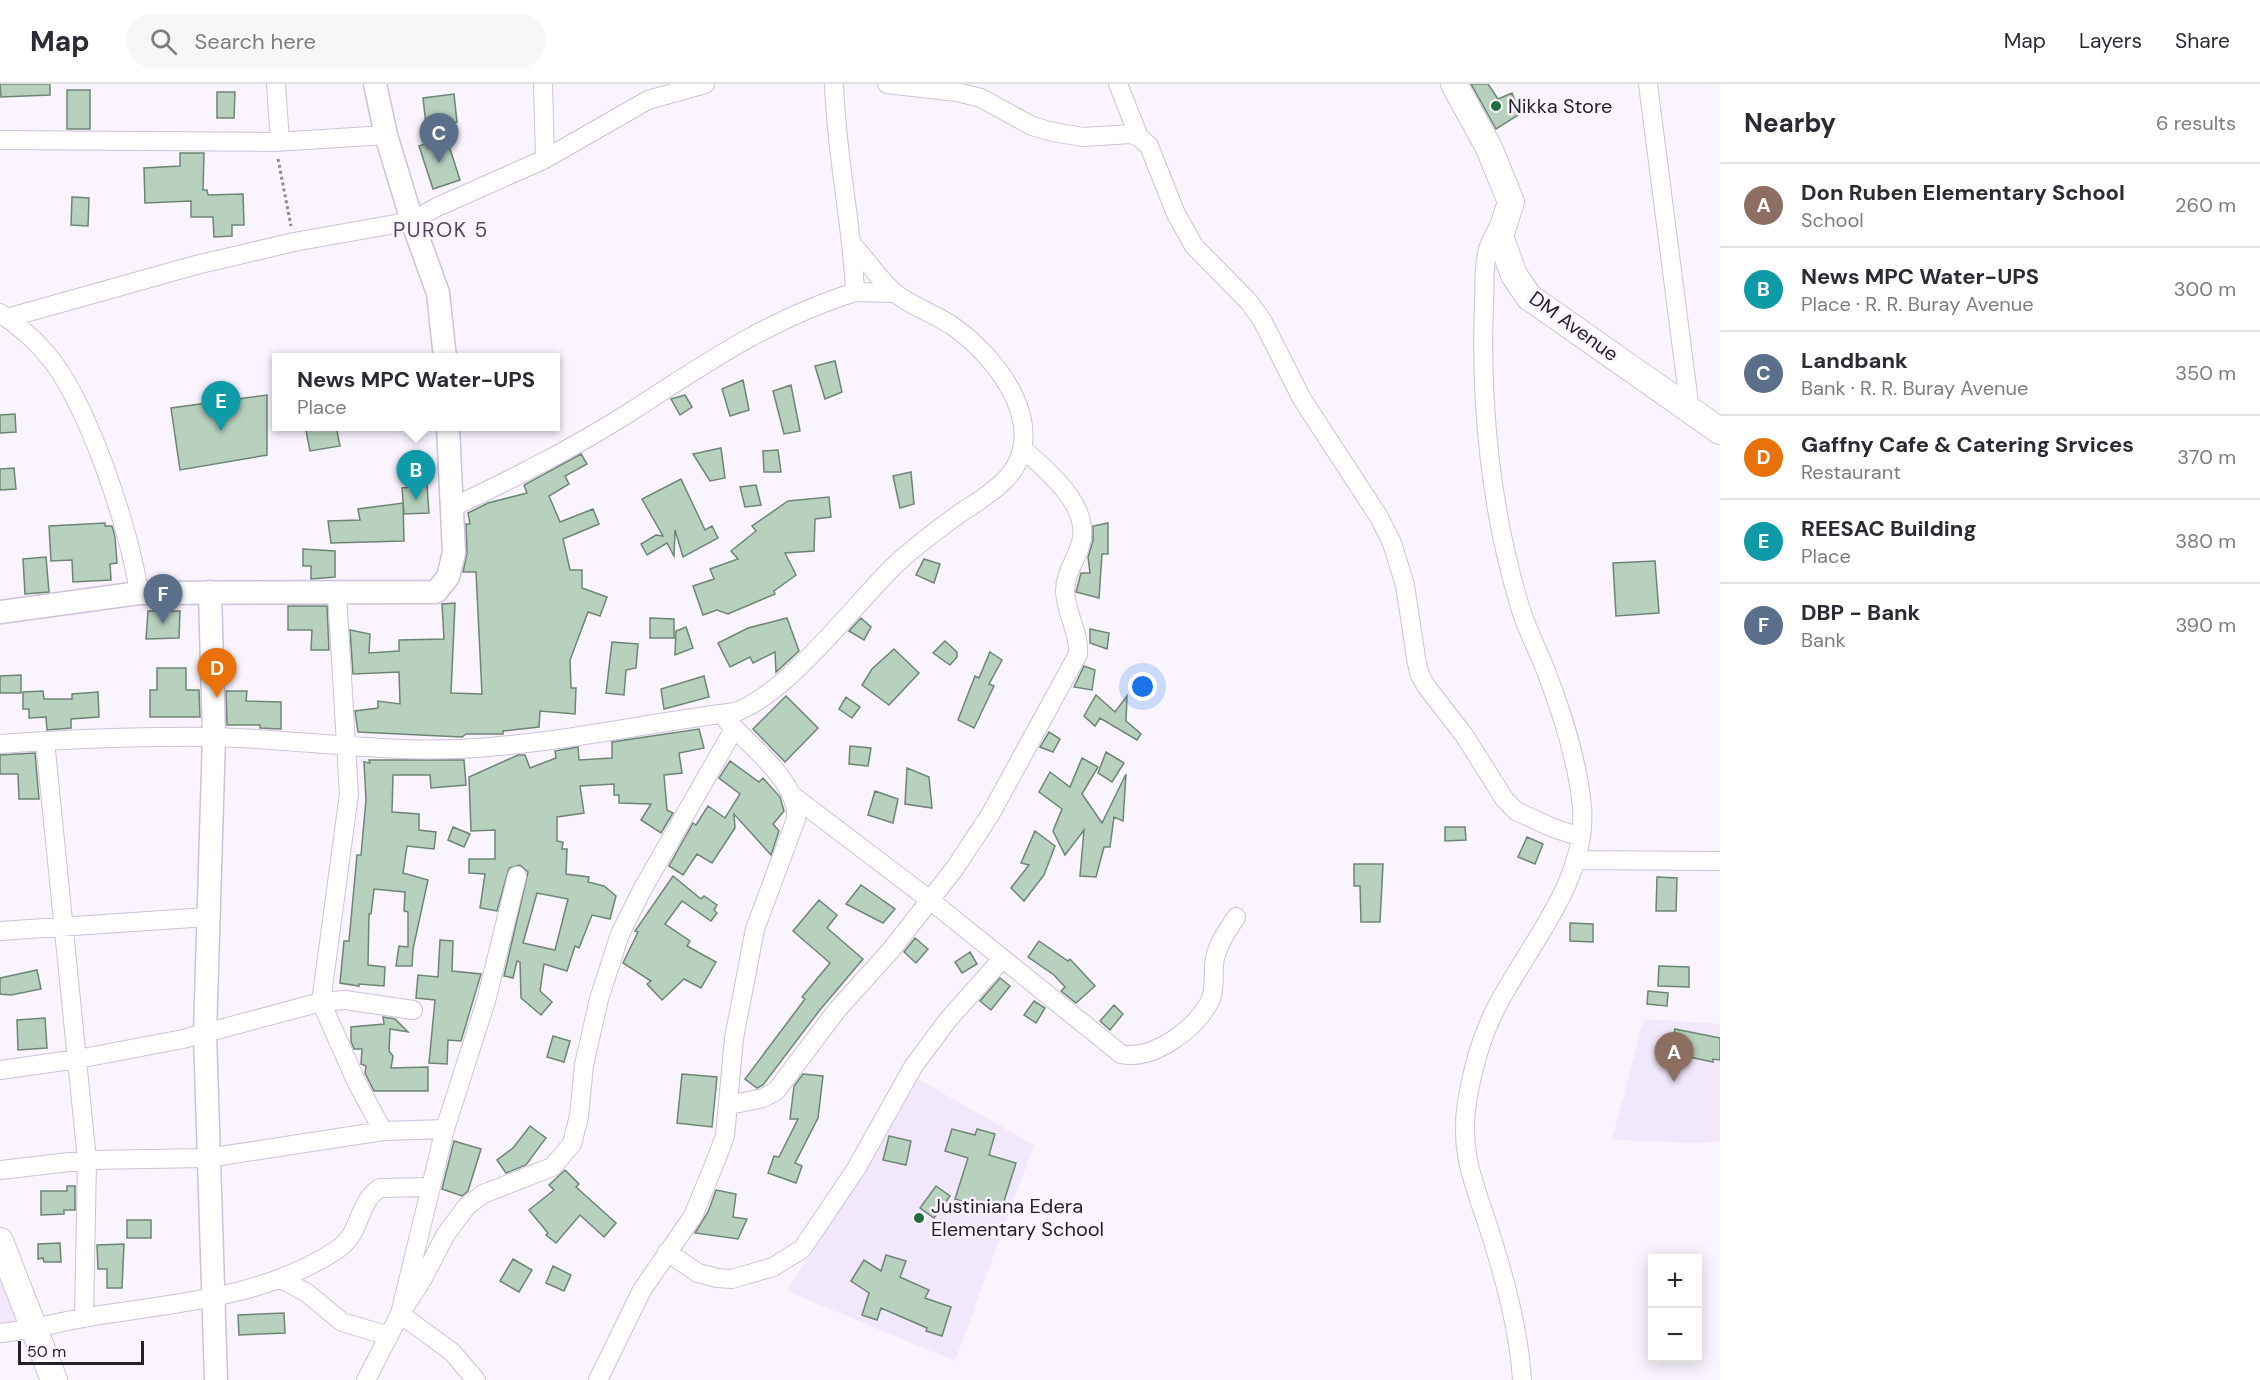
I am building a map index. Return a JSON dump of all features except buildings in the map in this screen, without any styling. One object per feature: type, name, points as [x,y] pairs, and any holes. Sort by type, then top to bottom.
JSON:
[{"type":"main road","points":[[1454,84],[1489,148],[1511,202]]},
{"type":"main road","name":"DM Avenue","points":[[1511,202],[1500,236],[1514,275],[1529,297],[1628,364],[1720,431]]},
{"type":"main road","points":[[0,1241],[54,1380]]},
{"type":"street","points":[[276,84],[277,141]]},
{"type":"street","points":[[375,84],[412,221],[438,293],[445,353]]},
{"type":"street","points":[[543,84],[545,159]]},
{"type":"street","points":[[3,316],[160,274],[294,242],[412,221],[437,207],[545,159],[648,100],[705,84]]},
{"type":"street","points":[[834,84],[835,127],[853,245],[855,292]]},
{"type":"street","points":[[887,84],[957,92],[981,98],[1032,126],[1068,135],[1102,137],[1131,134],[1139,137],[1149,146],[1176,214],[1194,246],[1249,302],[1262,320],[1302,399],[1379,518],[1392,543],[1409,601],[1419,673],[1426,686],[1464,735],[1505,800],[1516,811],[1553,828],[1581,837]]},
{"type":"street","points":[[1118,84],[1139,137]]},
{"type":"street","points":[[1648,84],[1690,411]]},
{"type":"street","points":[[0,140],[277,141],[387,135]]},
{"type":"street","points":[[1511,202],[1488,249],[1482,343],[1487,420],[1496,499],[1507,562],[1522,613],[1545,668],[1574,752],[1582,809],[1581,837],[1570,880],[1485,1032],[1471,1084],[1465,1123],[1468,1170],[1490,1232],[1514,1318],[1522,1380]]},
{"type":"street","points":[[0,744],[214,737],[344,746],[457,749],[487,747],[736,712],[753,705],[777,686],[897,563],[921,542],[1005,480],[1017,466],[1022,448],[1023,419],[1009,387],[982,349],[939,317],[894,293],[853,245]]},
{"type":"street","points":[[451,508],[575,445],[727,349],[815,304],[855,292],[894,293]]},
{"type":"street","points":[[3,316],[46,353],[73,397],[95,445],[127,537],[139,593]]},
{"type":"street","points":[[0,612],[139,593],[436,592],[448,577],[452,566],[448,431]]},
{"type":"street","points":[[729,1105],[763,1098],[776,1090],[837,1010],[956,868],[990,815],[1078,654],[1079,644],[1068,615],[1065,587],[1082,538],[1078,513],[1058,483],[1022,448]]},
{"type":"street","points":[[210,592],[214,737],[205,1034],[207,1158],[216,1380]]},
{"type":"street","points":[[337,593],[344,746],[350,794],[321,1002],[357,1083],[383,1131]]},
{"type":"street","points":[[720,714],[773,769],[793,796],[930,900],[1121,1054],[1132,1056],[1147,1053],[1165,1044],[1204,1012],[1214,990],[1217,948],[1236,917]]},
{"type":"street","points":[[366,1380],[400,1314],[423,1280],[446,1234],[467,1206],[483,1194],[552,1167],[572,1144],[579,1116],[584,1065],[599,999],[620,934],[651,874],[735,729]]},
{"type":"street","points":[[45,741],[87,1160],[84,1318]]},
{"type":"street","points":[[597,1380],[642,1290],[693,1216],[725,1136],[734,1038],[755,929],[793,832],[797,808],[793,796]]},
{"type":"street","points":[[1575,860],[1720,861]]},
{"type":"street","points":[[400,1314],[445,1129],[486,1000],[517,876]]},
{"type":"street","points":[[0,931],[207,917]]},
{"type":"street","points":[[667,1252],[698,1273],[732,1279],[773,1267],[802,1249],[856,1169],[913,1067],[947,1021],[1002,959]]},
{"type":"street","points":[[0,1070],[78,1059],[205,1034],[321,1002],[354,1001],[413,1010]]},
{"type":"street","points":[[0,1170],[87,1160],[207,1158],[383,1131],[445,1129]]},
{"type":"street","points":[[0,1333],[36,1330],[84,1318],[212,1297],[281,1279],[312,1266],[352,1239],[365,1202],[380,1188],[430,1187]]},
{"type":"street","points":[[281,1279],[307,1293],[342,1322],[389,1336]]},
{"type":"street","points":[[400,1314],[452,1352],[476,1380]]},
{"type":"path","points":[[277,141],[294,242]]},
{"type":"shaded area","points":[[1644,1019],[1720,1024],[1720,1141],[1700,1143],[1612,1140]]},
{"type":"shaded area","name":"Justiniana Edera Elementary School","points":[[916,1078],[1034,1145],[955,1361],[787,1291]]},
{"type":"shaded area","points":[[0,1276],[19,1322],[0,1325]]},
{"type":"place","name":"Nikka Store","points":[[1496,106]]},
{"type":"place","name":"Landbank","points":[[439,163]]},
{"type":"place","name":"REESAC Building","points":[[221,431]]},
{"type":"place","name":"News MPC Water-UPS","points":[[416,500]]},
{"type":"place","name":"DBP - Bank","points":[[163,624]]},
{"type":"place","name":"Gaffny Cafe & Catering Srvices","points":[[217,698]]},
{"type":"place","name":"Don Ruben Elementary School","points":[[1674,1082]]},
{"type":"place","name":"Justiniana Edera Elementary School","points":[[919,1218]]},
{"type":"district","name":"PUROK 5","points":[[441,230]]}]
